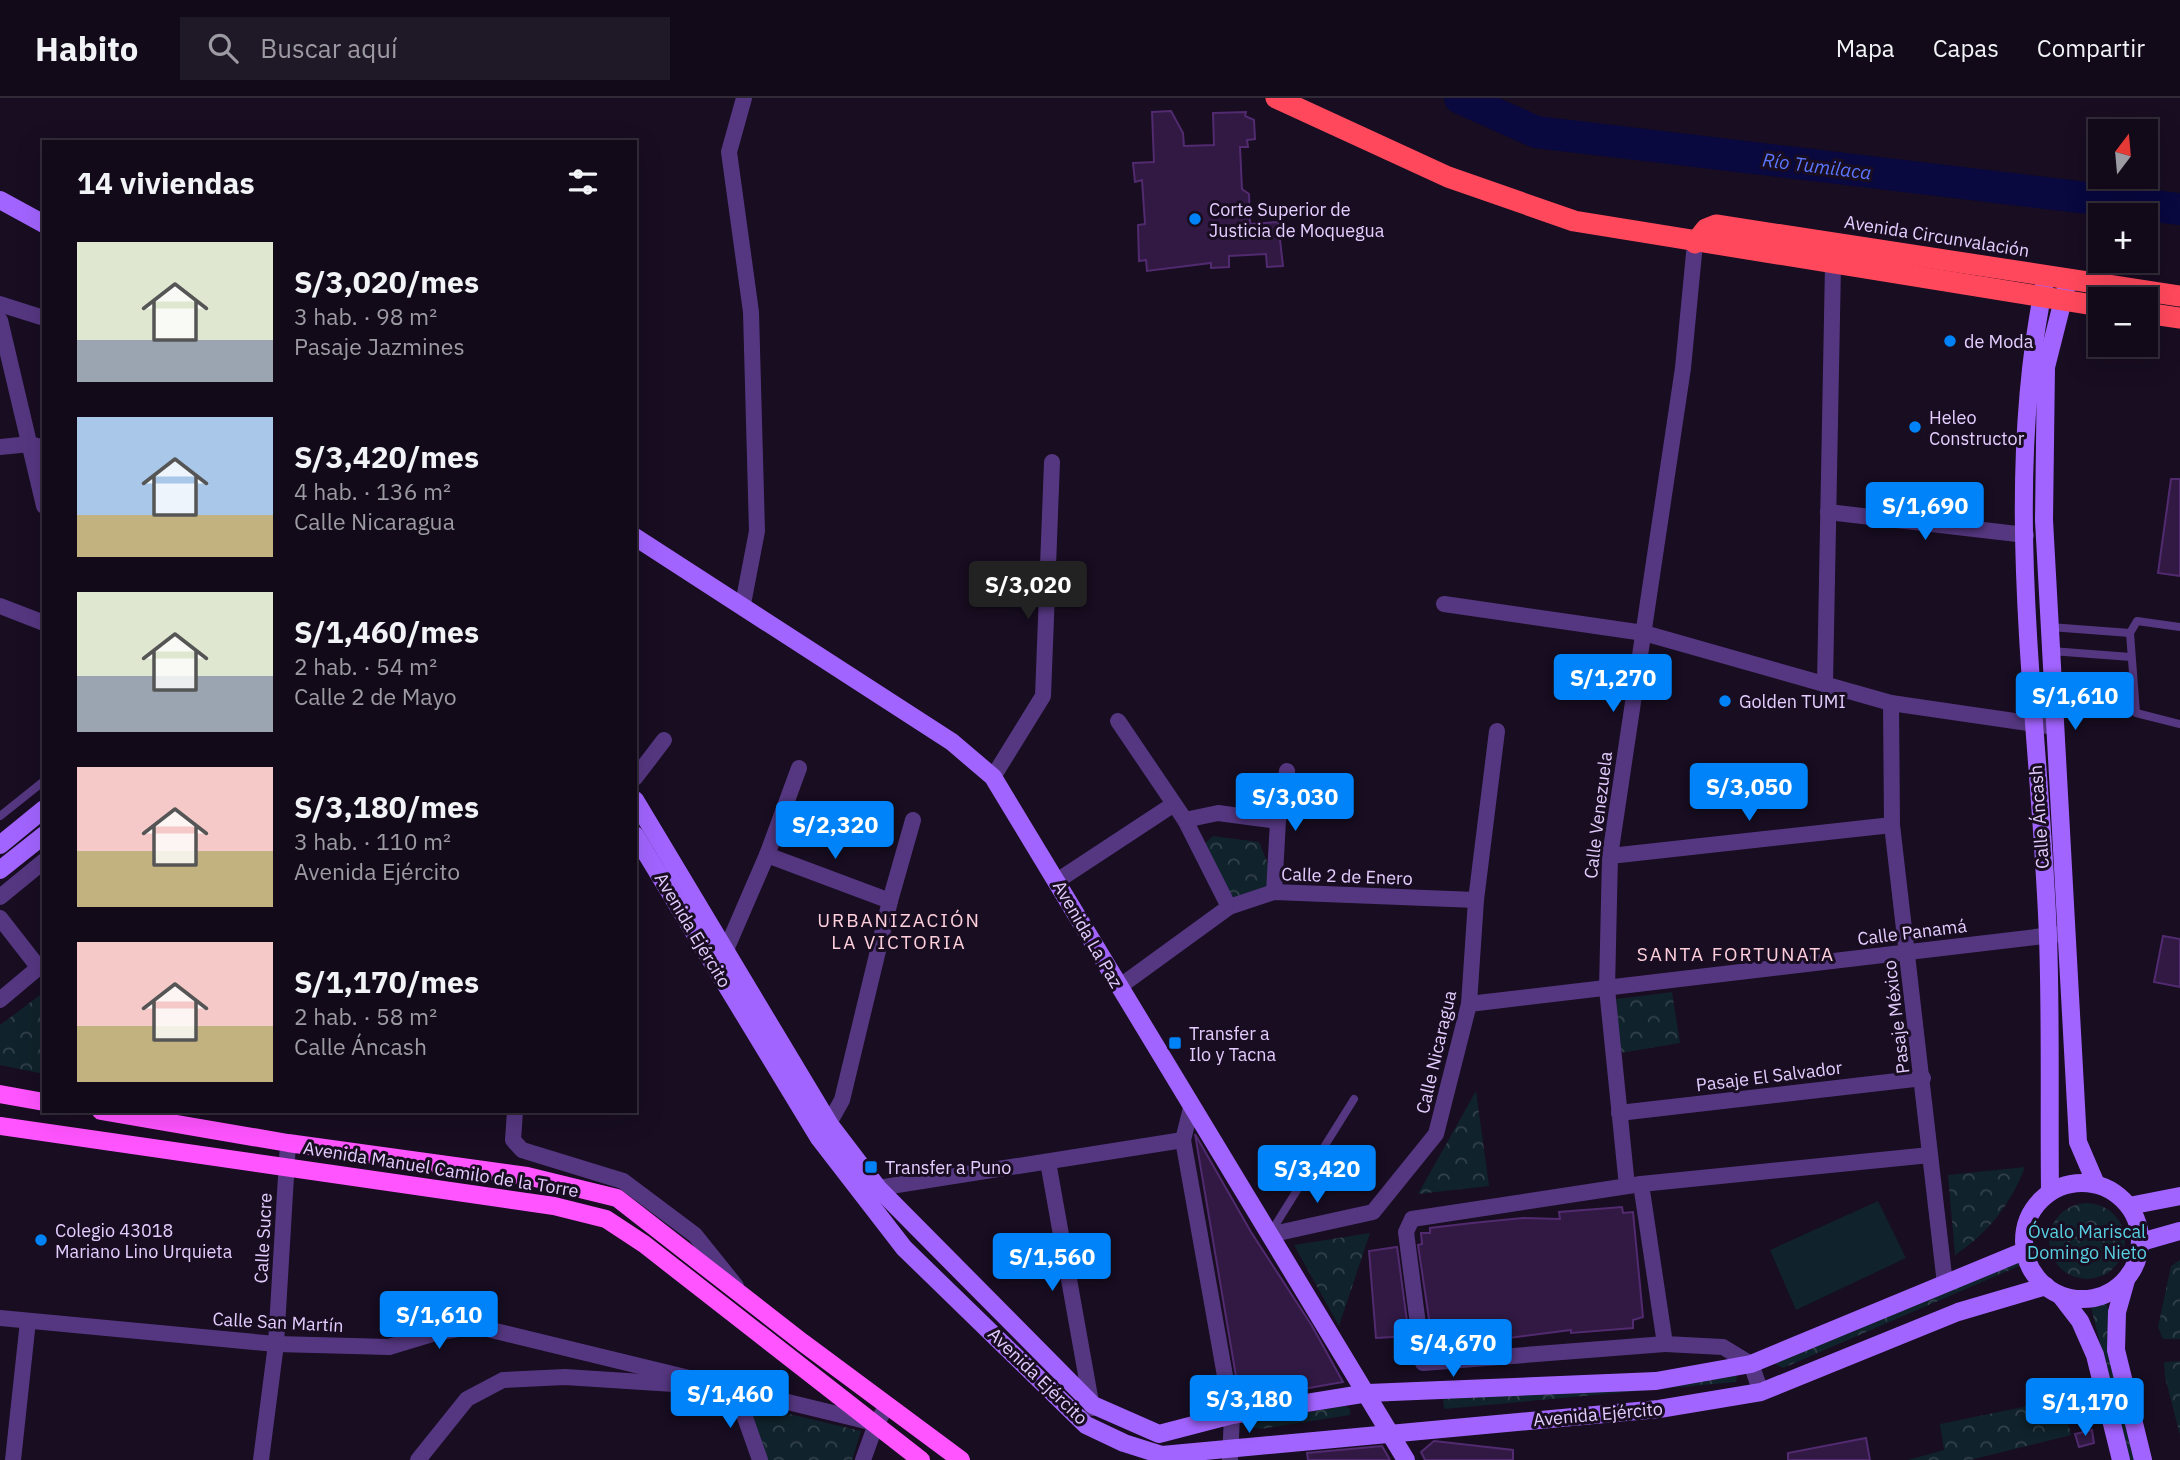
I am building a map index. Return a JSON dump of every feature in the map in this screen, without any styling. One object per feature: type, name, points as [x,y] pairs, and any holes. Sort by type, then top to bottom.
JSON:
[{"type":"highway","name":"Avenida Circunvalación","points":[[1276,98],[1448,177],[1574,221],[1833,265],[2057,292],[2180,296]]},
{"type":"highway","name":"Avenida Circunvalación","points":[[1695,243],[1706,229],[1716,225],[2046,276],[2057,292],[2088,302]]},
{"type":"highway","points":[[2158,315],[2180,318]]},
{"type":"main road","points":[[0,200],[42,223]]},
{"type":"main road","name":"Calle Áncash","points":[[2050,1192],[2048,937],[2033,724],[2026,535],[2029,367],[2057,292]]},
{"type":"main road","name":"Calle Áncash","points":[[2057,292],[2046,367],[2044,520],[2078,1142],[2096,1184]]},
{"type":"main road","name":"Avenida La Paz","points":[[637,538],[743,604],[952,742],[993,777],[1191,1108],[1392,1432],[1406,1460]]},
{"type":"main road","name":"Avenida Ejército","points":[[637,804],[721,960],[824,1131],[904,1248],[1086,1425],[1163,1457],[1229,1455],[1392,1432],[1660,1409],[1761,1392],[1958,1312],[2053,1291]]},
{"type":"main road","points":[[0,845],[42,811]]},
{"type":"main road","points":[[0,870],[42,837]]},
{"type":"main road","name":"Avenida Ejército","points":[[637,838],[721,960]]},
{"type":"main road","points":[[0,1094],[42,1102]]},
{"type":"main road","name":"Avenida Manuel Camilo de la Torre","points":[[113,1113],[288,1143],[527,1175],[617,1198],[961,1460]]},
{"type":"main road","name":"Avenida Manuel Camilo de la Torre","points":[[0,1126],[554,1206],[606,1219],[644,1244],[921,1460]]},
{"type":"main road","name":"Avenida Ejército","points":[[824,1131],[1093,1405],[1159,1434],[1232,1415],[1368,1393],[1656,1381],[1751,1364],[2024,1251]]},
{"type":"main road","points":[[2121,1460],[2095,1355],[2080,1321],[2053,1291],[2036,1277],[2024,1251],[2028,1217],[2050,1192],[2072,1184],[2096,1184],[2114,1192],[2129,1206],[2138,1223],[2141,1242],[2139,1256],[2126,1280],[2117,1312],[2116,1350],[2143,1460]]},
{"type":"main road","points":[[2129,1206],[2180,1196]]},
{"type":"main road","points":[[2141,1242],[2180,1231]]},
{"type":"main road","points":[[2053,1291],[2078,1299],[2096,1298],[2112,1291],[2126,1280]]},
{"type":"street","points":[[743,604],[757,531],[751,325],[729,152],[744,98]]},
{"type":"street","name":"Calle Venezuela","points":[[1665,1344],[1619,1112],[1606,989],[1610,856],[1683,368],[1695,243]]},
{"type":"street","points":[[1825,684],[1833,265]]},
{"type":"street","points":[[0,304],[42,317]]},
{"type":"street","points":[[0,320],[37,446],[42,489]]},
{"type":"street","points":[[0,447],[37,446]]},
{"type":"street","points":[[993,777],[1043,696],[1052,462]]},
{"type":"street","points":[[1828,512],[2026,535]]},
{"type":"street","points":[[1444,604],[1644,634],[1891,703],[2055,727]]},
{"type":"street","points":[[0,606],[42,622]]},
{"type":"street","name":"Pasaje México","points":[[1891,703],[1892,825],[1945,1284]]},
{"type":"street","points":[[1118,720],[1185,820],[1229,907]]},
{"type":"street","name":"Calle Nicaragua","points":[[1269,1235],[1373,1212],[1436,1134],[1469,1004],[1476,900],[1497,731]]},
{"type":"street","points":[[637,775],[664,740]]},
{"type":"street","points":[[721,960],[767,855],[799,768]]},
{"type":"street","points":[[1275,892],[1278,821],[1287,771]]},
{"type":"street","points":[[1057,881],[1174,804]]},
{"type":"street","points":[[1185,820],[1218,813],[1278,821]]},
{"type":"street","points":[[824,1131],[842,1100],[890,901],[914,820]]},
{"type":"street","points":[[1610,856],[1892,825]]},
{"type":"street","points":[[767,855],[890,901]]},
{"type":"street","points":[[0,897],[42,863]]},
{"type":"street","name":"Calle 2 de Enero","points":[[1119,987],[1229,907],[1275,892],[1476,900]]},
{"type":"street","points":[[0,918],[41,966],[0,1000]]},
{"type":"street","name":"Calle Panamá","points":[[1469,1004],[2048,937],[2066,932]]},
{"type":"street","name":"Pasaje El Salvador","points":[[1619,1112],[1923,1078]]},
{"type":"street","points":[[1191,1108],[1183,1140],[1232,1415],[1229,1455]]},
{"type":"street","points":[[514,1113],[513,1140],[522,1150],[623,1181],[695,1235],[744,1296]]},
{"type":"street","points":[[878,1188],[1183,1140]]},
{"type":"street","name":"Calle Sucre","points":[[261,1460],[276,1344],[288,1143]]},
{"type":"street","points":[[1761,1392],[1751,1364],[1723,1347],[1665,1344],[1423,1363],[1406,1232],[1412,1219],[1634,1185],[1930,1155]]},
{"type":"street","points":[[1048,1162],[1093,1405],[1086,1425]]},
{"type":"street","name":"Calle San Martín","points":[[0,1318],[276,1344],[389,1347],[432,1334],[475,1326],[876,1424]]},
{"type":"street","points":[[13,1460],[29,1321]]},
{"type":"street","points":[[418,1460],[467,1399],[503,1380],[565,1377],[735,1389],[760,1460]]},
{"type":"street","points":[[863,1460],[876,1424],[887,1406]]},
{"type":"street","points":[[1159,1434],[1163,1457]]},
{"type":"lane","points":[[2180,627],[2137,621],[2130,633],[2136,713],[2180,724]]},
{"type":"lane","points":[[2049,627],[2130,633]]},
{"type":"lane","points":[[2051,651],[2131,657]]},
{"type":"lane","points":[[0,816],[42,783]]},
{"type":"lane","points":[[1269,1235],[1354,1099]]},
{"type":"green space","points":[[1213,836],[1259,842],[1269,866],[1267,893],[1237,902],[1199,849]]},
{"type":"green space","points":[[1672,992],[1680,1043],[1620,1053],[1616,999]]},
{"type":"green space","points":[[42,994],[42,1074],[0,1065],[0,1025]]},
{"type":"green space","points":[[1476,1091],[1489,1186],[1418,1194]]},
{"type":"green space","points":[[2025,1167],[2013,1193],[1997,1217],[1955,1255],[1948,1175]]},
{"type":"green space","points":[[1878,1201],[1906,1258],[1796,1310],[1770,1250]]},
{"type":"green space","name":"Óvalo Mariscal Domingo Nieto","points":[[2087,1203],[2102,1206],[2114,1214],[2122,1226],[2125,1241],[2122,1256],[2114,1268],[2102,1276],[2087,1279],[2072,1276],[2060,1268],[2052,1256],[2049,1241],[2052,1226],[2060,1214],[2072,1206]]},
{"type":"green space","points":[[1370,1233],[1339,1326],[1294,1245]]},
{"type":"green space","points":[[2180,1260],[2180,1339],[2163,1339],[2158,1327],[2171,1266]]},
{"type":"green space","points":[[2020,1262],[2019,1266],[1783,1368],[1773,1363]]},
{"type":"green space","points":[[2095,1300],[2106,1302],[2108,1309],[2137,1460],[2130,1460],[2090,1304]]},
{"type":"green space","points":[[2180,1361],[2180,1435],[2165,1377],[2164,1362]]},
{"type":"green space","points":[[1737,1374],[1736,1382],[1444,1409],[1443,1398]]},
{"type":"green space","points":[[2062,1399],[2071,1435],[1970,1460],[1908,1460],[1944,1450],[1940,1424]]},
{"type":"green space","points":[[743,1403],[861,1431],[852,1460],[763,1460]]},
{"type":"green space","points":[[1345,1406],[1350,1409],[1350,1415],[1261,1429],[1252,1427],[1256,1421]]},
{"type":"building","points":[[1171,111],[1183,133],[1184,146],[1214,145],[1213,113],[1246,112],[1245,116],[1254,120],[1255,139],[1247,140],[1248,147],[1240,147],[1242,189],[1249,194],[1250,224],[1278,222],[1283,266],[1267,267],[1266,254],[1229,256],[1229,267],[1211,268],[1211,263],[1147,271],[1146,260],[1139,261],[1138,225],[1145,224],[1142,180],[1135,182],[1133,163],[1154,162],[1152,112]]},
{"type":"building","points":[[2171,479],[2180,479],[2180,576],[2158,573]]},
{"type":"building","points":[[2163,936],[2180,939],[2180,987],[2154,982]]},
{"type":"building","points":[[1195,1134],[1251,1232],[1312,1326],[1343,1382],[1240,1400]]},
{"type":"building","points":[[1622,1207],[1623,1213],[1633,1212],[1643,1317],[1633,1320],[1633,1328],[1571,1333],[1571,1330],[1486,1341],[1445,1343],[1444,1337],[1432,1339],[1418,1245],[1422,1244],[1421,1233],[1430,1233],[1430,1228],[1472,1223],[1523,1218],[1560,1219],[1559,1212]]},
{"type":"building","points":[[1397,1247],[1409,1336],[1376,1338],[1369,1251]]},
{"type":"building","points":[[2092,1430],[2094,1443],[2079,1447],[2075,1434]]},
{"type":"building","points":[[1866,1438],[1870,1460],[1788,1460],[1788,1453]]},
{"type":"building","points":[[1434,1441],[1513,1450],[1513,1460],[1425,1460],[1421,1452]]},
{"type":"building","points":[[1382,1446],[1390,1460],[1308,1460],[1307,1453]]},
{"type":"waterway","name":"Río Tumilaca","points":[[1460,98],[1536,132],[2180,209]]},
{"type":"place","name":"Corte Superior de Justicia de Moquegua","points":[[1195,219]]},
{"type":"place","name":"de Moda","points":[[1950,341]]},
{"type":"place","name":"Heleo Constructor","points":[[1915,427]]},
{"type":"place","name":"Golden TUMI","points":[[1725,701]]},
{"type":"place","name":"Transfer a Ilo y Tacna","points":[[1175,1043]]},
{"type":"place","name":"Transfer a Puno","points":[[871,1167]]},
{"type":"place","name":"Colegio 43018 Mariano Lino Urquieta","points":[[41,1240]]},
{"type":"district","name":"URBANIZACIÓN LA VICTORIA","points":[[899,931]]},
{"type":"district","name":"SANTA FORTUNATA","points":[[1736,954]]}]
